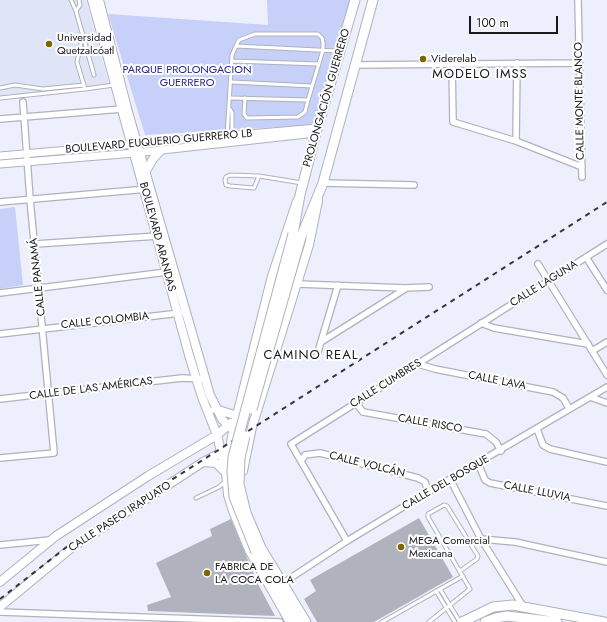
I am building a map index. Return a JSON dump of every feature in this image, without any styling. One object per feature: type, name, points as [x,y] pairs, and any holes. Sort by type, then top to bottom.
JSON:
[{"type":"main road","name":"BOULEVARD ARANDAS","points":[[92,0],[122,109],[148,189],[182,313],[196,380],[222,452],[233,510],[249,550],[290,622]]},
{"type":"main road","name":"BOULEVARD ARANDAS","points":[[99,0],[136,149],[146,171],[148,189],[167,272],[206,379],[215,409],[231,428],[249,440]]},
{"type":"main road","name":"PROLONGACIÓN GUERRERO","points":[[297,236],[300,195],[316,131],[355,0]]},
{"type":"main road","name":"PROLONGACIÓN GUERRERO","points":[[297,236],[319,195],[323,183],[373,0]]},
{"type":"main road","points":[[146,171],[153,159],[161,150]]},
{"type":"main road","points":[[226,473],[230,448],[231,428],[237,416],[272,276],[293,209],[300,195]]},
{"type":"main road","points":[[306,622],[286,581],[263,543],[249,514],[244,494],[243,467],[255,420],[310,245],[319,195]]},
{"type":"main road","points":[[296,622],[259,550],[240,496],[239,484],[240,458],[297,236]]},
{"type":"main road","points":[[215,409],[255,420]]},
{"type":"main road","name":"CALLE PASEO IRAPUATO","points":[[0,582],[50,540],[148,476],[231,428]]},
{"type":"main road","name":"CALLE PASEO IRAPUATO","points":[[0,607],[70,549],[203,462],[249,440]]},
{"type":"main road","points":[[203,462],[216,464],[226,473]]},
{"type":"main road","points":[[226,473],[236,463],[243,467]]},
{"type":"main road","points":[[259,550],[306,622]]},
{"type":"main road","points":[[461,622],[493,607],[503,605],[523,606],[604,622]]},
{"type":"main road","points":[[485,622],[507,616],[557,622]]},
{"type":"street","name":"CALLE MONTE BLANCO","points":[[578,0],[582,177]]},
{"type":"street","points":[[516,142],[517,63]]},
{"type":"street","points":[[355,65],[579,63]]},
{"type":"street","points":[[452,64],[453,122],[516,142],[582,167]]},
{"type":"street","name":"CALLE PANAMÁ","points":[[0,458],[54,453],[30,199],[23,102]]},
{"type":"street","points":[[0,120],[24,116],[122,109]]},
{"type":"street","name":"BOULEVARD EUQUERIO GUERRERO LB","points":[[0,156],[27,157],[136,149],[230,138],[316,131]]},
{"type":"street","name":"BOULEVARD EUQUERIO GUERRERO LB","points":[[136,149],[161,150],[230,138]]},
{"type":"street","name":"BOULEVARD EUQUERIO GUERRERO LB","points":[[0,164],[27,157]]},
{"type":"street","points":[[323,183],[414,185]]},
{"type":"street","points":[[0,202],[148,189]]},
{"type":"street","points":[[34,244],[158,236]]},
{"type":"street","name":"CALLE LAGUNA","points":[[481,323],[607,244]]},
{"type":"street","points":[[586,257],[607,290]]},
{"type":"street","points":[[538,264],[607,375]]},
{"type":"street","points":[[0,293],[167,272]]},
{"type":"street","points":[[298,284],[406,288],[429,287]]},
{"type":"street","points":[[317,355],[338,285]]},
{"type":"street","points":[[321,342],[406,288]]},
{"type":"street","name":"CALLE COLOMBIA","points":[[0,334],[43,327],[182,313]]},
{"type":"street","points":[[481,323],[494,328],[588,344]]},
{"type":"street","name":"CALLE CUMBRES","points":[[301,461],[291,444],[481,323]]},
{"type":"street","points":[[592,351],[607,342]]},
{"type":"street","name":"CALLE LAVA","points":[[418,364],[435,369],[553,392],[563,398],[568,408]]},
{"type":"street","name":"CALLE DE LAS AMÉRICAS","points":[[182,378],[202,368]]},
{"type":"street","name":"CALLE DE LAS AMÉRICAS","points":[[0,398],[48,394],[182,378],[196,380],[206,379]]},
{"type":"street","name":"CALLE DEL BOSQUE","points":[[286,581],[347,541],[428,492],[501,451],[568,408],[590,398],[607,387]]},
{"type":"street","points":[[590,398],[607,403]]},
{"type":"street","name":"CALLE RISCO","points":[[356,403],[363,412],[486,434],[496,442],[501,451]]},
{"type":"street","points":[[537,429],[543,445],[550,449],[607,462]]},
{"type":"street","name":"CALLE VOLCÁN","points":[[301,461],[305,455],[320,453],[418,478],[425,482],[428,492]]},
{"type":"street","points":[[301,461],[347,541]]},
{"type":"street","name":"CALLE LLUVIA","points":[[478,463],[485,480],[490,483],[607,506]]},
{"type":"street","points":[[450,479],[481,539],[523,606]]},
{"type":"street","points":[[481,539],[515,542],[607,562]]},
{"type":"street","points":[[0,545],[50,540]]},
{"type":"street","points":[[0,612],[280,622]]},
{"type":"lane","points":[[71,0],[76,11],[94,75]]},
{"type":"lane","points":[[76,11],[80,5],[79,0]]},
{"type":"lane","points":[[83,34],[78,49],[77,62],[85,87]]},
{"type":"lane","points":[[230,138],[232,113],[230,109],[232,61],[234,48],[239,40],[254,34],[318,34],[322,38],[323,50],[305,112],[298,117],[247,118],[244,114],[245,98]]},
{"type":"lane","points":[[236,46],[340,51]]},
{"type":"lane","points":[[232,61],[319,64]]},
{"type":"lane","points":[[232,82],[312,86]]},
{"type":"lane","points":[[4,98],[2,88],[16,85],[42,89],[115,85]]},
{"type":"lane","points":[[0,98],[85,87]]},
{"type":"lane","points":[[231,98],[308,100]]},
{"type":"lane","points":[[259,176],[254,188],[226,185],[225,180],[226,177],[230,175],[259,176],[303,183]]},
{"type":"lane","points":[[196,498],[218,487],[226,473]]},
{"type":"lane","points":[[430,622],[446,607],[470,591],[470,587],[460,571],[428,517],[428,514],[444,505],[447,506],[478,556],[477,559],[460,571]]},
{"type":"lane","points":[[382,622],[463,576]]},
{"type":"lane","points":[[440,589],[461,622]]},
{"type":"lane","points":[[436,591],[455,622]]},
{"type":"shaded area","name":"Universidad Quetzalcóatl","points":[[0,0],[86,0],[110,88],[0,97]]},
{"type":"green space","name":"PARQUE PROLONGACION GUERRERO","points":[[267,0],[352,0],[314,125],[145,135],[108,14],[268,25]]},
{"type":"green space","points":[[15,207],[23,285],[0,289],[0,209]]},
{"type":"building","name":"MEGA Comercial Mexicana","points":[[419,518],[453,577],[374,622],[317,622],[304,599],[316,591],[310,580]]},
{"type":"building","name":"FABRICA DE LA COCA COLA","points":[[231,519],[258,584],[275,616],[148,611],[147,605],[171,597],[156,563],[212,536],[210,529]]},
{"type":"railway","points":[[0,599],[68,546],[607,202]]},
{"type":"place","name":"Universidad Quetzalcóatl","points":[[49,44]]},
{"type":"place","name":"Viderelab","points":[[423,59]]},
{"type":"place","name":"MEGA Comercial Mexicana","points":[[401,547]]},
{"type":"place","name":"FABRICA DE LA COCA COLA","points":[[207,573]]},
{"type":"district","name":"MODELO IMSS","points":[[480,75]]},
{"type":"district","name":"CAMINO REAL","points":[[311,356]]}]
